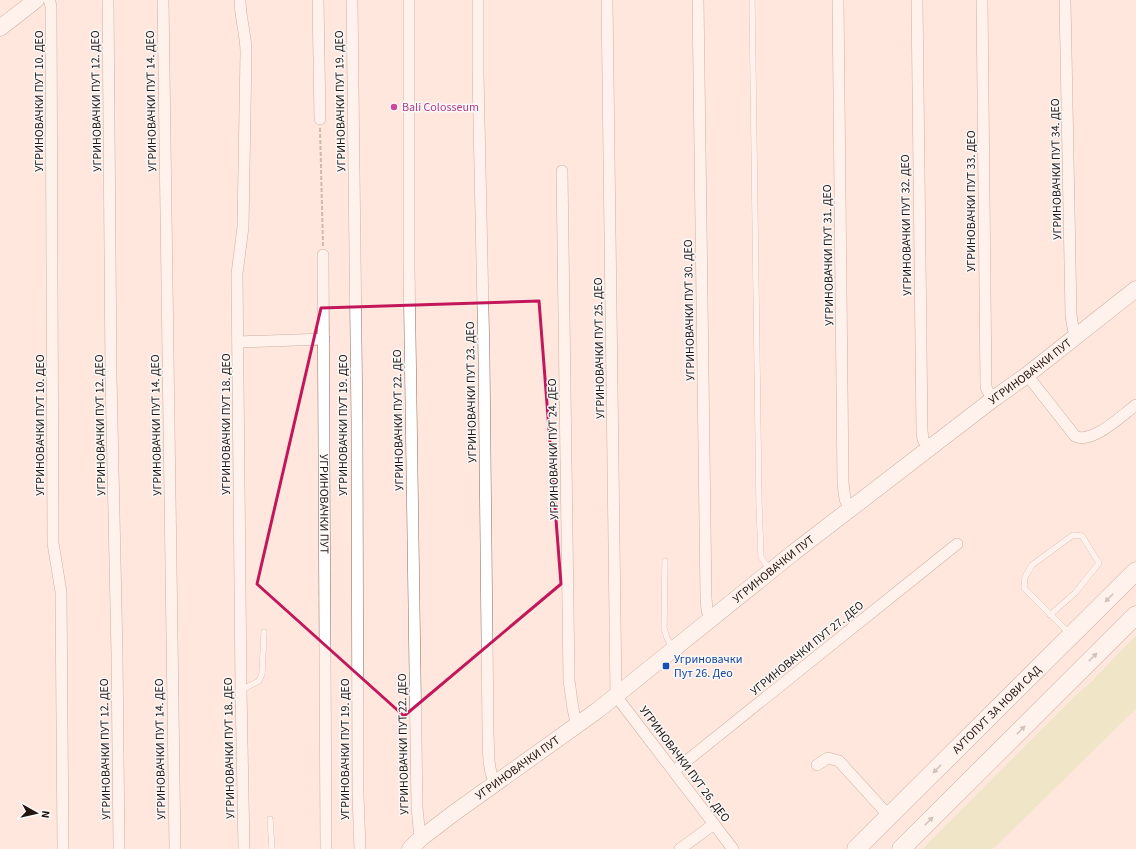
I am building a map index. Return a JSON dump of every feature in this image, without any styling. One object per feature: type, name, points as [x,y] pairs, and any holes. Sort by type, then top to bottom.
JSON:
[{"type":"main road","name":"АУТОПУТ ЗА НОВИ САД","points":[[856,849],[1136,571]]},
{"type":"main road","points":[[901,849],[1136,615]]},
{"type":"street","points":[[0,28],[36,0]]},
{"type":"street","name":"УГРИНОВАЧКИ ПУТ 10. ДЕО","points":[[49,0],[51,6],[53,543],[61,592],[63,849]]},
{"type":"street","name":"УГРИНОВАЧКИ ПУТ 12. ДЕО","points":[[108,0],[111,384],[117,654],[119,849]]},
{"type":"street","name":"УГРИНОВАЧКИ ПУТ 14. ДЕО","points":[[163,0],[175,849]]},
{"type":"street","name":"УГРИНОВАЧКИ ПУТ 18. ДЕО","points":[[240,0],[240,14],[246,42],[243,227],[237,269],[240,690],[244,849]]},
{"type":"street","points":[[318,0],[320,119]]},
{"type":"street","name":"УГРИНОВАЧКИ ПУТ 19. ДЕО","points":[[352,0],[357,423],[358,787],[360,849]]},
{"type":"street","name":"УГРИНОВАЧКИ ПУТ 22. ДЕО","points":[[408,0],[409,267],[417,799],[415,844]]},
{"type":"street","name":"УГРИНОВАЧКИ ПУТ 23. ДЕО","points":[[478,0],[488,733],[490,768],[491,775],[495,783]]},
{"type":"street","name":"УГРИНОВАЧКИ ПУТ 25. ДЕО","points":[[607,0],[616,696]]},
{"type":"street","name":"УГРИНОВАЧКИ ПУТ 30. ДЕО","points":[[698,0],[706,598],[707,610],[710,618]]},
{"type":"street","name":"УГРИНОВАЧКИ ПУТ 31. ДЕО","points":[[838,0],[843,483],[845,499],[850,509]]},
{"type":"street","name":"УГРИНОВАЧКИ ПУТ 32. ДЕО","points":[[917,0],[922,431],[923,438],[928,449]]},
{"type":"street","name":"УГРИНОВАЧКИ ПУТ 33. ДЕО","points":[[982,0],[986,387],[992,400]]},
{"type":"street","name":"УГРИНОВАЧКИ ПУТ 34. ДЕО","points":[[1065,0],[1071,315],[1073,328],[1078,336]]},
{"type":"street","name":"УГРИНОВАЧКИ ПУТ 24. ДЕО","points":[[562,171],[569,680],[577,726]]},
{"type":"street","name":"УГРИНОВАЧКИ ПУТ","points":[[323,256],[326,849]]},
{"type":"street","name":"УГРИНОВАЧКИ ПУТ","points":[[415,844],[495,783],[577,726],[616,696],[710,618],[770,571],[992,400],[1078,336],[1136,289]]},
{"type":"street","points":[[238,342],[324,339]]},
{"type":"street","points":[[1027,375],[1078,438],[1090,437],[1100,432],[1136,405]]},
{"type":"street","name":"УГРИНОВАЧКИ ПУТ 27. ДЕО","points":[[674,771],[957,544]]},
{"type":"street","name":"УГРИНОВАЧКИ ПУТ 26. ДЕО","points":[[616,696],[733,849]]},
{"type":"street","points":[[816,765],[828,758],[839,761],[889,816]]},
{"type":"street","points":[[680,849],[714,824]]},
{"type":"lane","points":[[752,0],[759,503],[761,557],[770,571]]},
{"type":"lane","points":[[1050,615],[1075,593],[1099,563],[1082,536],[1073,534],[1032,565],[1025,577],[1024,588],[1050,615],[1072,636]]},
{"type":"lane","points":[[665,561],[664,628],[667,638],[674,649]]},
{"type":"lane","points":[[240,690],[258,681],[262,674],[264,632]]},
{"type":"lane","points":[[270,819],[272,849]]},
{"type":"path","points":[[320,119],[323,256]]},
{"type":"highlighted area","points":[[539,301],[561,584],[404,716],[257,584],[321,308]]},
{"type":"green space","points":[[1136,635],[1136,709],[993,849],[922,849],[1077,694],[1089,684]]},
{"type":"place","name":"Bali Colosseum","points":[[394,107]]},
{"type":"place","name":"Угриновачки Пут 26. Део","points":[[666,666]]}]
